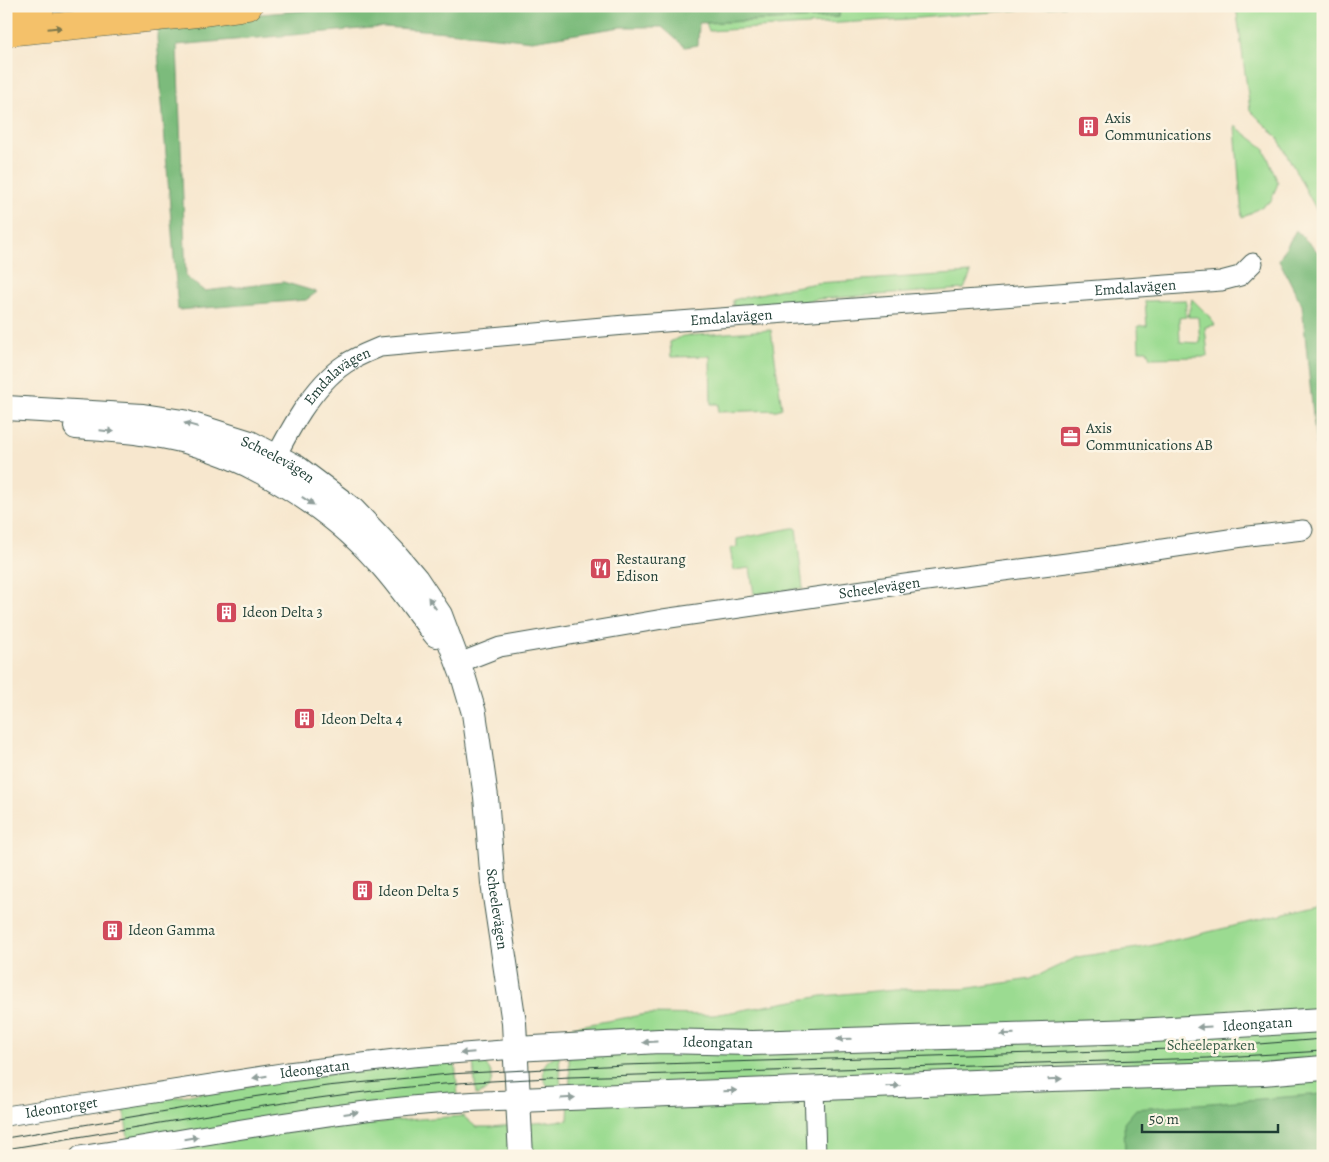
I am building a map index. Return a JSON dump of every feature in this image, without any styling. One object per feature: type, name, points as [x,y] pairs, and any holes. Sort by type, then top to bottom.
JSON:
[{"type":"main road","points":[[6,9],[41,6]]},
{"type":"main road","points":[[6,32],[197,14],[248,6]]},
{"type":"street","name":"Emdalavägen","points":[[271,466],[306,406],[328,378],[344,364],[380,347],[616,326],[1221,281],[1240,276],[1254,263]]},
{"type":"street","name":"Scheelevägen","points":[[6,408],[143,416],[183,422],[238,438],[271,466],[290,488],[348,532],[376,559],[459,663],[477,731],[486,798],[493,883],[513,1012],[521,1156]]},
{"type":"street","name":"Scheelevägen","points":[[6,422],[169,437],[229,457],[271,466]]},
{"type":"street","name":"Scheelevägen","points":[[459,663],[500,647],[663,619],[926,580],[1090,560],[1249,536],[1303,530]]},
{"type":"street","name":"Ideongatan","points":[[117,1100],[288,1072],[412,1057],[516,1049],[659,1041],[752,1043],[1127,1031],[1323,1020]]},
{"type":"street","points":[[80,1156],[332,1115],[472,1101],[1263,1073],[1323,1068]]},
{"type":"street","points":[[814,1088],[816,1156]]},
{"type":"street","name":"Ideontorget","points":[[6,1116],[117,1100]]},
{"type":"green space","points":[[363,6],[839,6],[839,17],[699,23],[698,45],[685,47],[662,27],[621,27],[532,41],[384,27],[177,45],[186,277],[204,291],[283,282],[317,292],[306,300],[178,310],[157,38],[158,22]]},
{"type":"green space","points":[[839,6],[1065,6],[906,19],[709,31],[706,23],[839,17]]},
{"type":"green space","points":[[1236,6],[1323,6],[1323,222],[1278,138],[1250,110]]},
{"type":"green space","points":[[1235,126],[1264,148],[1278,183],[1271,201],[1242,218]]},
{"type":"green space","points":[[1296,230],[1323,257],[1323,515],[1302,305],[1279,260]]},
{"type":"green space","points":[[971,273],[964,289],[819,299],[786,305],[733,310],[733,300],[817,283]]},
{"type":"green space","points":[[1192,299],[1215,325],[1205,327],[1208,355],[1203,357],[1150,358],[1147,350],[1139,350],[1138,326],[1147,326],[1145,301],[1186,300],[1186,317],[1179,318],[1180,342],[1200,343],[1198,317],[1188,317]]},
{"type":"green space","points":[[771,330],[782,408],[777,410],[718,412],[719,404],[711,404],[710,356],[671,357],[670,342],[683,336]]},
{"type":"green space","points":[[796,528],[803,588],[754,594],[750,568],[734,570],[730,549],[737,547],[737,539]]},
{"type":"green space","name":"Scheeleparken","points":[[1323,905],[1323,1156],[110,1156],[286,1132],[419,1119],[463,1116],[476,1127],[568,1120],[570,1077],[567,1028],[647,1014],[714,1015],[822,996],[896,989],[963,989],[1031,979],[1077,957],[1145,947]]},
{"type":"green space","points":[[559,1055],[561,1091],[549,1088],[543,1072],[549,1060]]},
{"type":"green space","points":[[473,1060],[487,1066],[492,1080],[487,1089],[476,1095]]},
{"type":"green space","points":[[455,1061],[458,1096],[129,1144],[123,1105],[325,1074]]},
{"type":"green space","points":[[1323,1094],[1323,1156],[1126,1156],[1125,1153],[1124,1123],[1136,1109]]},
{"type":"tram line","points":[[6,1138],[327,1086],[449,1074],[624,1065],[1207,1048],[1323,1039]]},
{"type":"tram line","points":[[6,1149],[301,1100],[442,1084],[570,1077],[1207,1058],[1323,1051]]},
{"type":"place","name":"Axis Communications","points":[[1089,127]]},
{"type":"place","name":"Axis Communications AB","points":[[1070,437]]},
{"type":"place","name":"Restaurang Edison","points":[[600,568]]},
{"type":"place","name":"Ideon Delta 3","points":[[226,612]]},
{"type":"place","name":"Ideon Delta 4","points":[[305,719]]},
{"type":"place","name":"Ideon Delta 5","points":[[362,891]]},
{"type":"place","name":"Ideon Gamma","points":[[112,930]]}]
